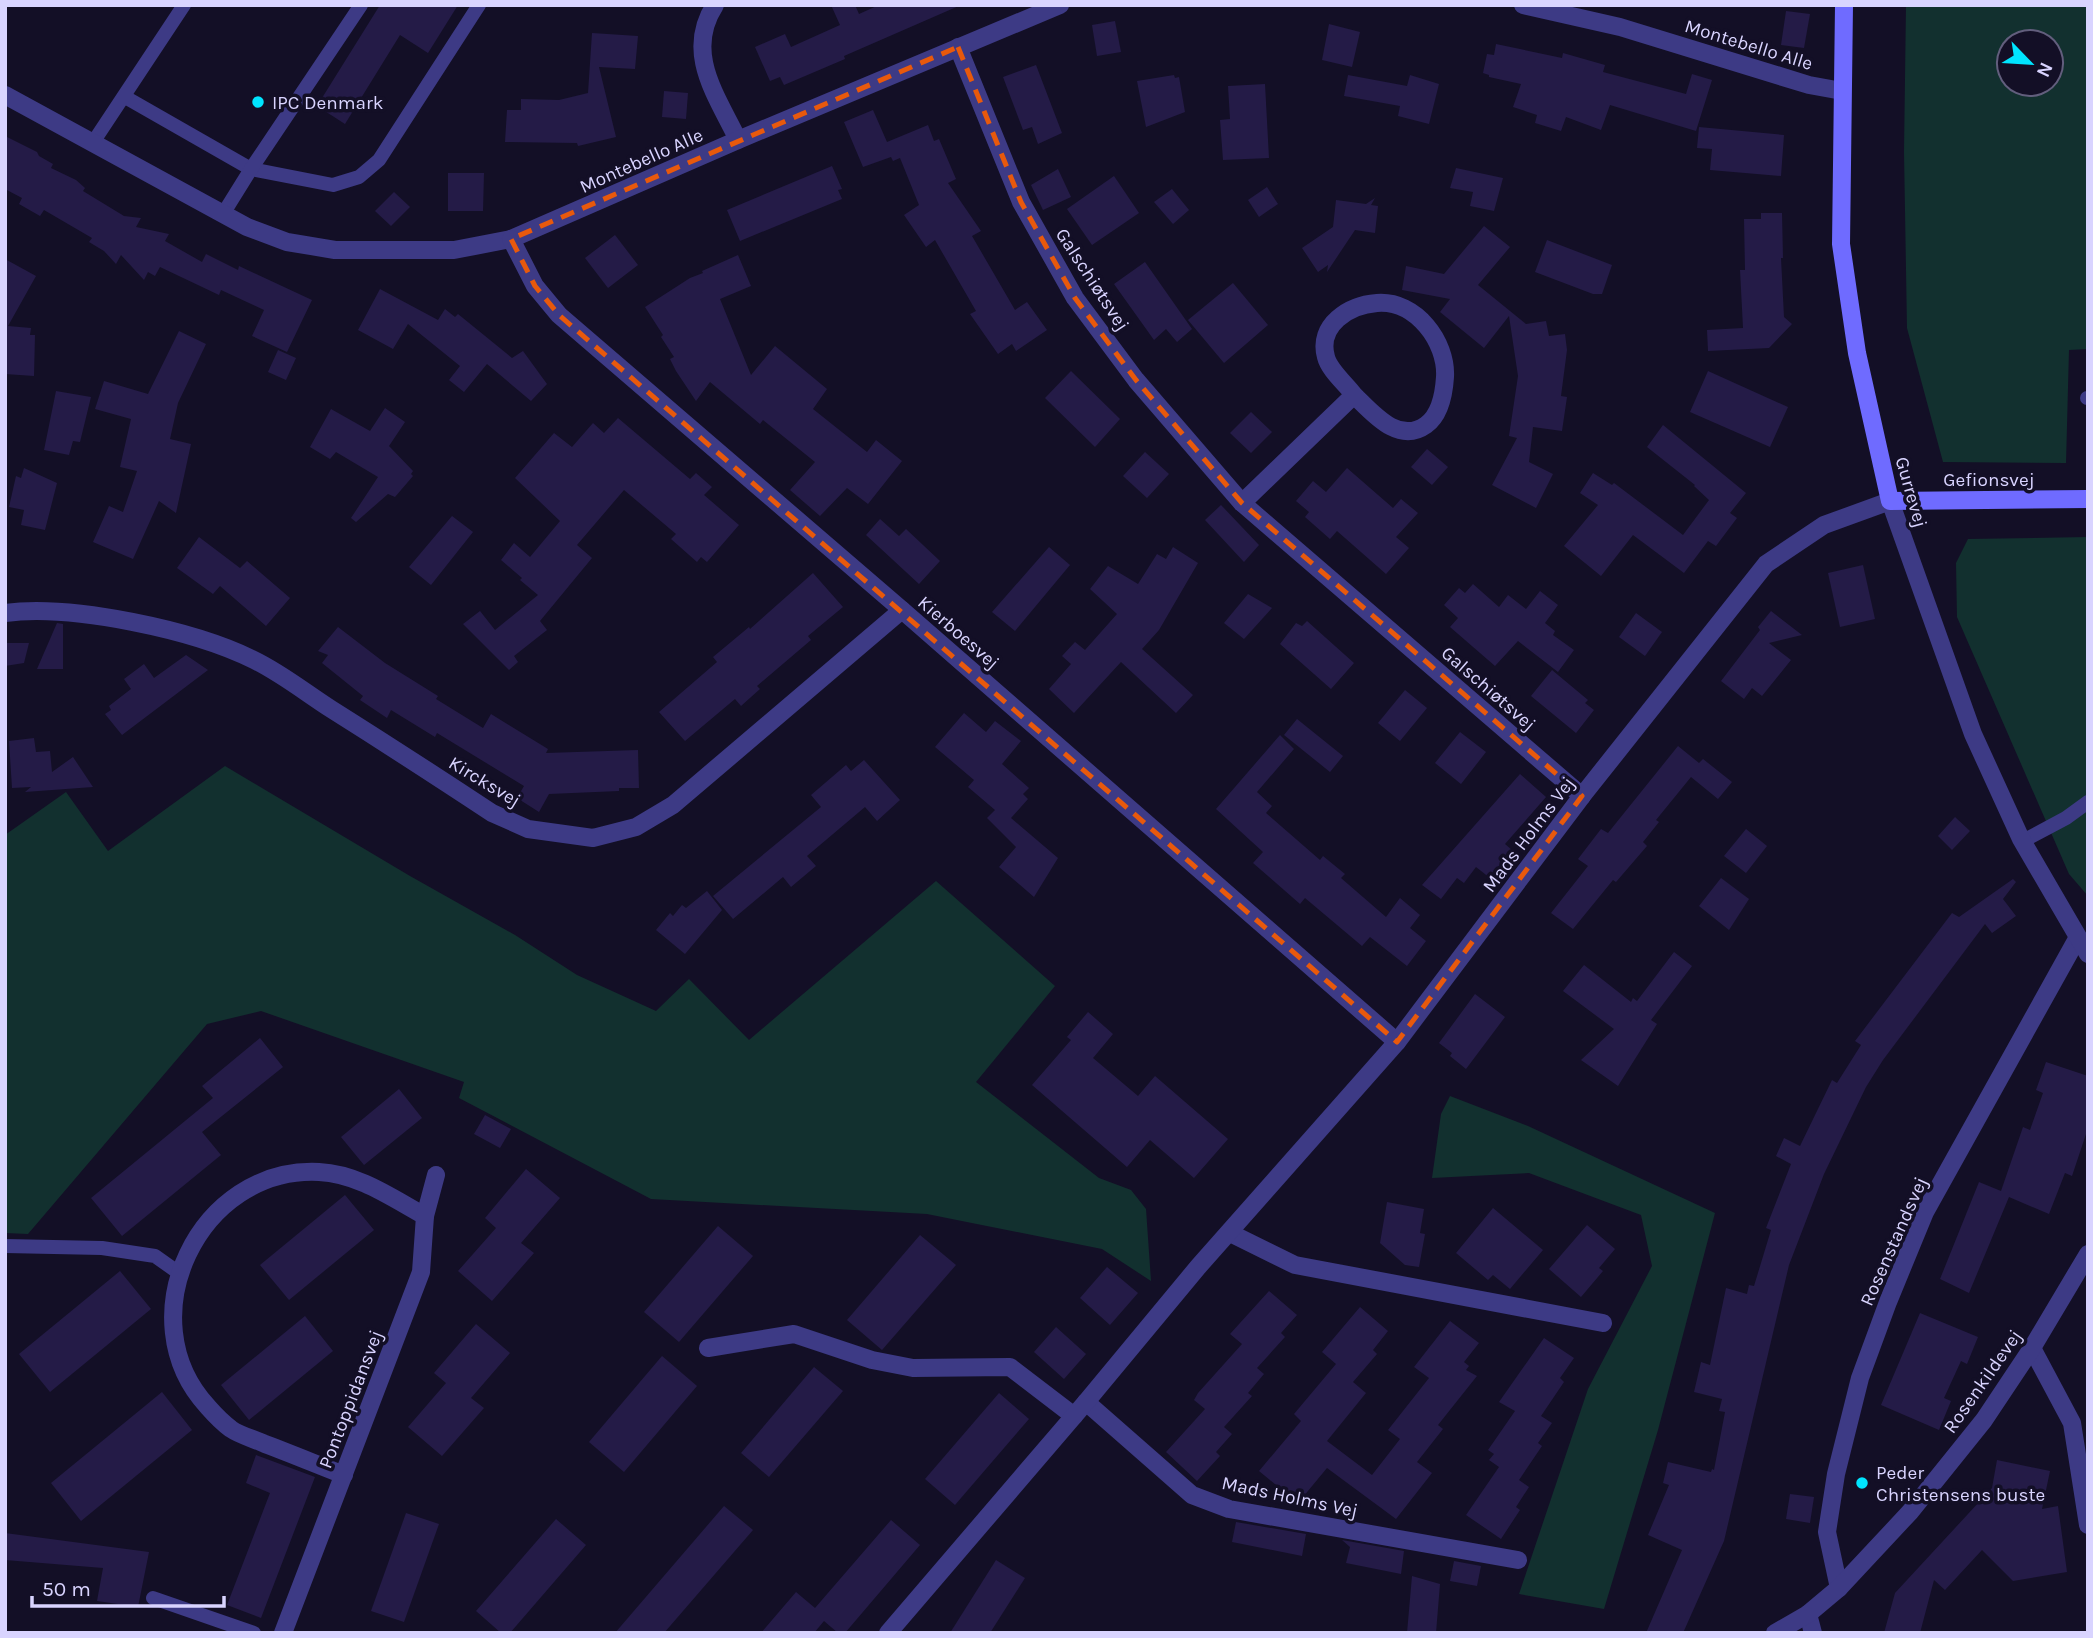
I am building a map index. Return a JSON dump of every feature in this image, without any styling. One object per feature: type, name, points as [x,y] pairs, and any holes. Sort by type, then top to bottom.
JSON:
[{"type":"main road","name":"Gurrevej","points":[[1844,5],[1841,244],[1857,353],[1890,501]]},
{"type":"main road","name":"Gefionsvej","points":[[1890,501],[2088,499]]},
{"type":"street","points":[[715,5],[706,18],[701,39],[704,68],[737,140]]},
{"type":"street","name":"Montebello Alle","points":[[5,95],[247,227],[287,242],[335,250],[454,250],[511,239],[737,140],[1060,5]]},
{"type":"street","name":"Montebello Alle","points":[[1522,5],[1620,27],[1809,85],[1842,91]]},
{"type":"street","name":"Galschiøtsvej","points":[[958,47],[1021,202],[1075,298],[1136,380],[1242,503],[1582,796]]},
{"type":"street","name":"Kierboesvej","points":[[511,239],[535,286],[559,315],[1397,1042]]},
{"type":"street","points":[[1378,303],[1398,307],[1420,318],[1437,340],[1446,363],[1445,386],[1438,410],[1425,426],[1407,431],[1388,428],[1354,395],[1326,359],[1324,339],[1333,322],[1351,309],[1378,303]]},
{"type":"street","points":[[1242,503],[1354,395]]},
{"type":"street","name":"Mads Holms Vej","points":[[888,1633],[1282,1169],[1397,1042],[1582,796],[1766,564],[1824,525],[1890,501]]},
{"type":"street","name":"Gurrevej","points":[[1890,501],[1973,734],[2023,841],[2088,954]]},
{"type":"street","name":"Kircksvej","points":[[5,613],[20,611],[85,614],[204,640],[255,660],[492,813],[528,829],[593,838],[636,827],[673,805],[902,611]]},
{"type":"street","name":"Rosenstandsvej","points":[[1839,1588],[1827,1532],[1836,1474],[1860,1378],[1924,1212],[2077,939]]},
{"type":"street","points":[[344,1475],[233,1430],[206,1406],[187,1377],[176,1343],[173,1308],[179,1273],[194,1239],[217,1211],[247,1189],[282,1176],[318,1172],[355,1178],[425,1216]]},
{"type":"street","name":"Pontoppidansvej","points":[[283,1633],[421,1272],[425,1216],[436,1175]]},
{"type":"street","points":[[1230,1233],[1295,1265],[1603,1323]]},
{"type":"street","name":"Rosenkildevej","points":[[1774,1633],[1808,1614],[1839,1588],[1910,1512],[1984,1420],[2032,1348],[2088,1254]]},
{"type":"street","points":[[708,1348],[794,1334],[872,1360],[914,1368],[1010,1367],[1074,1416]]},
{"type":"street","points":[[2032,1348],[2072,1423],[2088,1525]]},
{"type":"street","name":"Mads Holms Vej","points":[[1086,1402],[1192,1495],[1229,1509],[1518,1560]]},
{"type":"street","points":[[1808,1614],[1813,1633]]},
{"type":"lane","points":[[92,144],[184,5]]},
{"type":"lane","points":[[223,214],[361,5]]},
{"type":"lane","points":[[125,97],[251,169],[333,185],[359,177],[379,160],[479,5]]},
{"type":"lane","points":[[2023,841],[2066,818],[2088,802]]},
{"type":"lane","points":[[5,1246],[102,1248],[155,1256],[179,1273]]},
{"type":"lane","points":[[153,1598],[254,1633]]},
{"type":"highlighted area","points":[[958,47],[1021,202],[1075,298],[1136,380],[1242,503],[1582,796],[1397,1042],[559,315],[535,286],[511,239]]},
{"type":"green space","points":[[1906,5],[2088,5],[2088,349],[2069,350],[2066,463],[1943,462],[1907,328],[1904,152]]},
{"type":"green space","points":[[2088,537],[2088,896],[2069,874],[1957,617],[1956,563],[1968,539]]},
{"type":"green space","points":[[225,766],[515,935],[577,975],[656,1011],[689,979],[749,1040],[936,881],[1055,986],[976,1082],[1099,1178],[1131,1190],[1146,1209],[1151,1281],[1102,1249],[927,1214],[651,1199],[459,1098],[464,1082],[261,1011],[207,1024],[28,1234],[5,1233],[5,835],[66,792],[108,851]]},
{"type":"green space","points":[[1450,1096],[1528,1126],[1715,1213],[1658,1430],[1604,1609],[1519,1594],[1588,1389],[1652,1266],[1641,1215],[1529,1173],[1432,1178],[1441,1114]]},
{"type":"building","points":[[380,5],[458,5],[428,53],[400,35],[345,124],[317,106]]},
{"type":"building","points":[[831,5],[855,5],[859,14],[879,5],[961,5],[784,85],[780,77],[770,81],[755,47],[785,34],[791,47],[840,25]]},
{"type":"building","points":[[1786,11],[1810,14],[1804,48],[1781,45]]},
{"type":"building","points":[[1115,21],[1121,52],[1097,56],[1092,25]]},
{"type":"building","points":[[1329,24],[1360,32],[1352,67],[1322,60]]},
{"type":"building","points":[[592,33],[638,36],[635,69],[599,67],[616,137],[578,146],[577,143],[505,142],[507,110],[521,110],[521,99],[559,100],[588,93]]},
{"type":"building","points":[[1496,44],[1562,58],[1563,53],[1605,65],[1603,72],[1686,94],[1692,74],[1712,80],[1696,131],[1610,105],[1601,130],[1566,117],[1561,131],[1535,123],[1537,115],[1513,107],[1521,84],[1489,77],[1483,73],[1487,54],[1494,55]]},
{"type":"building","points":[[1036,65],[1062,133],[1038,144],[1032,127],[1023,130],[1003,77]]},
{"type":"building","points":[[1174,75],[1175,78],[1179,77],[1185,112],[1146,127],[1137,81]]},
{"type":"building","points":[[1348,75],[1407,86],[1410,75],[1439,84],[1429,124],[1398,116],[1400,106],[1344,96]]},
{"type":"building","points":[[1265,84],[1269,158],[1223,160],[1220,120],[1230,119],[1228,86]]},
{"type":"building","points":[[664,91],[688,93],[686,119],[662,117]]},
{"type":"building","points":[[873,110],[887,142],[928,125],[934,141],[939,139],[956,179],[948,183],[981,231],[972,236],[1015,310],[1027,302],[1047,330],[1016,351],[1012,344],[998,354],[970,314],[976,311],[935,240],[926,247],[904,215],[919,205],[900,158],[893,161],[891,157],[863,167],[844,122]]},
{"type":"building","points":[[1699,127],[1784,135],[1781,176],[1710,170],[1712,149],[1697,148]]},
{"type":"building","points":[[5,136],[37,152],[53,164],[51,168],[76,180],[85,188],[83,191],[124,216],[141,218],[136,227],[169,234],[165,241],[202,262],[206,254],[238,270],[239,266],[312,300],[287,352],[252,336],[264,310],[221,290],[219,295],[160,267],[155,276],[148,272],[144,280],[121,255],[116,264],[104,251],[89,242],[92,238],[44,210],[40,216],[19,204],[22,198],[5,189]]},
{"type":"building","points":[[832,166],[842,189],[838,190],[842,199],[740,241],[727,210]]},
{"type":"building","points":[[1456,168],[1503,178],[1494,211],[1470,206],[1473,192],[1450,188]]},
{"type":"building","points":[[1058,169],[1071,197],[1043,210],[1031,185]]},
{"type":"building","points":[[448,173],[484,173],[483,211],[448,211]]},
{"type":"building","points":[[1114,176],[1139,213],[1092,245],[1067,209]]},
{"type":"building","points":[[1267,187],[1278,204],[1259,217],[1248,200]]},
{"type":"building","points":[[1172,189],[1189,210],[1173,224],[1154,202]]},
{"type":"building","points":[[394,192],[410,207],[391,226],[375,211]]},
{"type":"building","points":[[1375,198],[1371,205],[1378,206],[1375,233],[1355,230],[1327,272],[1328,265],[1318,272],[1302,248],[1333,227],[1336,200],[1366,204]]},
{"type":"building","points":[[1761,213],[1782,213],[1784,317],[1792,324],[1769,348],[1708,351],[1707,330],[1743,328],[1740,270],[1745,270],[1744,219],[1761,219]]},
{"type":"building","points":[[1484,226],[1510,247],[1478,285],[1526,324],[1546,321],[1549,336],[1565,334],[1567,350],[1561,396],[1567,397],[1562,431],[1533,427],[1529,462],[1553,474],[1536,508],[1492,485],[1517,438],[1509,436],[1518,376],[1509,316],[1484,348],[1440,312],[1450,299],[1402,290],[1406,266],[1444,274]]},
{"type":"building","points":[[615,235],[638,265],[608,288],[585,258]]},
{"type":"building","points":[[1547,240],[1612,265],[1602,294],[1593,294],[1535,272]]},
{"type":"building","points":[[738,255],[751,286],[720,299],[751,375],[775,346],[827,389],[813,409],[867,452],[876,440],[902,461],[868,504],[847,488],[820,516],[790,490],[815,462],[763,420],[760,424],[710,382],[696,401],[676,371],[670,359],[674,357],[645,307],[690,278],[703,273],[702,271]]},
{"type":"building","points":[[5,259],[36,276],[8,326],[31,328],[30,335],[35,335],[34,376],[5,374]]},
{"type":"building","points":[[1145,262],[1192,329],[1177,342],[1166,329],[1154,340],[1114,284]]},
{"type":"building","points":[[1233,283],[1268,325],[1224,363],[1188,320]]},
{"type":"building","points":[[380,289],[438,320],[445,309],[455,317],[458,314],[512,358],[523,351],[547,384],[531,401],[487,364],[464,392],[449,380],[460,366],[408,324],[393,349],[358,330]]},
{"type":"building","points":[[179,331],[206,344],[178,403],[170,439],[191,444],[176,513],[159,501],[133,559],[93,542],[109,506],[123,512],[137,471],[120,467],[131,419],[95,409],[104,381],[148,394]]},
{"type":"building","points":[[278,350],[296,358],[286,380],[268,372]]},
{"type":"building","points":[[1071,371],[1120,419],[1095,447],[1045,398]]},
{"type":"building","points":[[1708,371],[1788,407],[1770,447],[1690,412]]},
{"type":"building","points":[[56,391],[91,397],[80,442],[73,441],[69,455],[44,450]]},
{"type":"building","points":[[385,408],[405,422],[389,446],[413,471],[413,476],[395,497],[388,494],[356,522],[351,518],[378,477],[336,452],[330,459],[310,447],[331,409],[370,431]]},
{"type":"building","points":[[1251,412],[1272,432],[1251,453],[1230,433]]},
{"type":"building","points":[[618,418],[690,479],[696,473],[712,487],[704,495],[739,525],[707,562],[701,557],[697,562],[671,539],[676,534],[624,490],[577,545],[592,558],[540,621],[547,630],[514,656],[518,662],[509,670],[463,624],[480,611],[495,630],[538,595],[501,560],[514,543],[530,557],[560,521],[515,478],[554,433],[572,447],[593,423],[604,433]]},
{"type":"building","points":[[1663,425],[1746,493],[1730,513],[1737,518],[1716,546],[1708,541],[1684,573],[1633,535],[1601,576],[1564,546],[1598,505],[1580,493],[1593,473],[1612,485],[1614,483],[1683,535],[1709,500],[1695,485],[1647,447]]},
{"type":"building","points":[[1427,449],[1448,467],[1432,485],[1411,467]]},
{"type":"building","points":[[1145,452],[1169,474],[1147,498],[1123,476]]},
{"type":"building","points":[[24,468],[57,483],[45,530],[21,525],[24,510],[9,507],[16,476],[21,478]]},
{"type":"building","points":[[1347,468],[1393,508],[1401,499],[1418,513],[1396,537],[1409,548],[1386,574],[1337,531],[1330,539],[1305,517],[1309,512],[1296,501],[1313,481],[1326,492]]},
{"type":"building","points":[[1221,505],[1259,545],[1244,562],[1205,520]]},
{"type":"building","points":[[452,516],[473,532],[431,585],[409,567]]},
{"type":"building","points":[[880,519],[899,536],[906,529],[940,561],[919,584],[866,535]]},
{"type":"building","points":[[199,537],[240,568],[247,561],[290,598],[266,626],[220,586],[213,594],[177,568]]},
{"type":"building","points":[[1049,547],[1070,565],[1015,631],[992,612]]},
{"type":"building","points":[[1173,547],[1198,563],[1159,630],[1142,649],[1193,695],[1176,713],[1121,662],[1074,713],[1049,689],[1071,664],[1062,656],[1075,642],[1085,650],[1117,614],[1090,589],[1108,566],[1138,584],[1157,554],[1166,559]]},
{"type":"building","points":[[1863,565],[1875,619],[1840,627],[1828,573]]},
{"type":"building","points":[[813,573],[843,607],[808,636],[811,640],[757,686],[760,689],[741,706],[735,699],[685,741],[659,712],[717,662],[713,657],[749,627],[750,629]]},
{"type":"building","points":[[1473,584],[1499,607],[1508,595],[1526,609],[1540,591],[1558,605],[1545,623],[1555,631],[1553,635],[1574,650],[1558,672],[1518,641],[1495,666],[1450,627],[1458,618],[1444,605],[1459,588],[1465,593]]},
{"type":"building","points":[[1248,594],[1272,608],[1244,639],[1224,623]]},
{"type":"building","points":[[1771,611],[1802,635],[1769,643],[1791,660],[1762,696],[1752,688],[1744,699],[1721,681]]},
{"type":"building","points":[[1636,613],[1662,632],[1645,656],[1619,637]]},
{"type":"building","points":[[1307,621],[1354,663],[1331,689],[1280,644],[1296,623],[1302,626]]},
{"type":"building","points":[[57,623],[63,624],[63,669],[37,669]]},
{"type":"building","points":[[338,627],[385,663],[438,696],[436,699],[483,728],[491,714],[548,749],[546,753],[638,750],[639,788],[549,794],[539,812],[517,798],[524,786],[437,733],[435,737],[391,710],[387,718],[360,700],[363,696],[322,663],[328,655],[318,651]]},
{"type":"building","points":[[5,643],[29,643],[24,663],[5,666]]},
{"type":"building","points":[[186,655],[208,670],[122,735],[105,714],[111,710],[109,706],[131,689],[124,679],[144,664],[154,678]]},
{"type":"building","points":[[1552,670],[1588,700],[1585,703],[1594,710],[1576,733],[1531,696]]},
{"type":"building","points":[[1405,690],[1427,708],[1400,741],[1378,723]]},
{"type":"building","points":[[964,713],[986,732],[995,721],[1021,741],[1002,764],[1029,788],[1023,794],[1028,799],[1011,818],[1058,858],[1034,897],[999,867],[1016,847],[987,818],[995,810],[968,787],[974,780],[935,747]]},
{"type":"building","points":[[1297,719],[1343,756],[1330,772],[1284,735]]},
{"type":"building","points":[[1460,732],[1486,752],[1461,784],[1435,763]]},
{"type":"building","points":[[1280,735],[1294,749],[1257,792],[1272,806],[1266,813],[1320,860],[1323,856],[1345,874],[1341,878],[1386,917],[1400,898],[1420,915],[1410,928],[1426,941],[1407,966],[1370,937],[1362,946],[1305,898],[1300,904],[1253,863],[1263,852],[1216,809]]},
{"type":"building","points":[[34,738],[36,752],[50,751],[52,772],[73,757],[93,787],[25,792],[31,787],[12,788],[9,741]]},
{"type":"building","points":[[1678,746],[1699,763],[1703,759],[1732,782],[1718,799],[1691,777],[1656,820],[1659,822],[1643,842],[1647,846],[1616,882],[1613,880],[1573,929],[1551,913],[1588,866],[1578,859],[1601,829],[1608,833]]},
{"type":"building","points":[[864,760],[900,800],[877,821],[865,807],[807,856],[816,866],[791,887],[783,877],[733,919],[713,896],[821,807],[811,795],[846,765],[851,771]]},
{"type":"building","points":[[1520,774],[1546,797],[1505,844],[1512,850],[1490,878],[1476,867],[1464,883],[1457,878],[1441,899],[1422,885]]},
{"type":"building","points":[[1955,817],[1970,831],[1952,850],[1938,836]]},
{"type":"building","points":[[1746,829],[1767,846],[1746,873],[1724,856]]},
{"type":"building","points":[[1721,878],[1749,899],[1729,930],[1699,906]]},
{"type":"building","points":[[2013,879],[2016,882],[2003,899],[2016,916],[1992,933],[1985,924],[1883,1060],[1866,1087],[1824,1174],[1789,1265],[1724,1541],[1683,1633],[1646,1633],[1682,1550],[1648,1535],[1669,1485],[1663,1483],[1668,1462],[1711,1472],[1714,1470],[1725,1412],[1719,1411],[1722,1399],[1694,1392],[1701,1362],[1710,1365],[1726,1288],[1747,1294],[1749,1285],[1754,1286],[1771,1230],[1766,1228],[1791,1164],[1776,1156],[1784,1138],[1800,1146],[1832,1080],[1837,1083],[1861,1045],[1855,1041],[1952,913],[1959,917]]},
{"type":"building","points":[[707,891],[722,910],[685,954],[656,930],[670,913],[673,916],[682,905],[686,908]]},
{"type":"building","points":[[1674,952],[1692,966],[1651,1020],[1657,1024],[1618,1086],[1581,1060],[1614,1029],[1563,991],[1584,965],[1631,1002],[1633,998],[1637,1001]]},
{"type":"building","points":[[1475,994],[1505,1017],[1466,1069],[1439,1043]]},
{"type":"building","points":[[1088,1012],[1113,1034],[1093,1058],[1138,1096],[1155,1076],[1228,1139],[1194,1178],[1150,1140],[1127,1167],[1032,1085],[1071,1040],[1067,1037]]},
{"type":"building","points":[[260,1038],[283,1067],[202,1132],[221,1155],[122,1236],[91,1198],[213,1098],[202,1086]]},
{"type":"building","points":[[2046,1062],[2088,1076],[2088,1128],[2072,1176],[2065,1173],[2049,1214],[2009,1197],[1969,1293],[1940,1279],[1979,1182],[2001,1191],[2023,1127],[2030,1130],[2043,1093],[2036,1090]]},
{"type":"building","points":[[399,1089],[422,1118],[364,1165],[341,1137]]},
{"type":"building","points":[[485,1115],[511,1129],[500,1148],[474,1134]]},
{"type":"building","points":[[526,1169],[560,1198],[521,1243],[534,1253],[492,1301],[458,1271],[496,1228],[485,1218]]},
{"type":"building","points":[[345,1195],[374,1230],[289,1300],[260,1265]]},
{"type":"building","points":[[1387,1202],[1424,1209],[1420,1233],[1425,1234],[1419,1267],[1405,1265],[1380,1243]]},
{"type":"building","points":[[1493,1208],[1543,1250],[1510,1289],[1493,1275],[1488,1280],[1456,1253]]},
{"type":"building","points":[[1587,1225],[1615,1249],[1599,1268],[1603,1271],[1581,1297],[1549,1269]]},
{"type":"building","points":[[718,1226],[753,1256],[679,1342],[644,1312]]},
{"type":"building","points":[[920,1235],[956,1265],[882,1350],[847,1320]]},
{"type":"building","points":[[1107,1267],[1138,1293],[1110,1325],[1080,1298]]},
{"type":"building","points":[[120,1271],[151,1309],[50,1392],[19,1354]]},
{"type":"building","points":[[1269,1291],[1297,1315],[1281,1333],[1285,1337],[1257,1368],[1264,1374],[1248,1393],[1252,1396],[1224,1427],[1232,1434],[1216,1452],[1220,1456],[1197,1481],[1166,1452],[1205,1409],[1194,1400],[1198,1393],[1242,1344],[1230,1334]]},
{"type":"building","points":[[1360,1307],[1388,1331],[1373,1350],[1377,1354],[1353,1382],[1366,1393],[1327,1441],[1372,1475],[1400,1439],[1388,1430],[1429,1378],[1414,1367],[1450,1321],[1479,1343],[1464,1362],[1469,1366],[1466,1370],[1477,1376],[1438,1425],[1443,1429],[1417,1462],[1432,1473],[1396,1519],[1327,1468],[1298,1503],[1259,1471],[1301,1421],[1294,1414],[1336,1364],[1322,1352]]},
{"type":"building","points":[[1920,1313],[1978,1337],[1967,1364],[1961,1361],[1944,1398],[1951,1401],[1939,1430],[1881,1405]]},
{"type":"building","points":[[305,1316],[333,1351],[249,1420],[221,1385]]},
{"type":"building","points":[[476,1324],[510,1353],[471,1398],[484,1408],[442,1456],[408,1427],[446,1383],[434,1373]]},
{"type":"building","points":[[1056,1327],[1086,1354],[1064,1379],[1034,1352]]},
{"type":"building","points":[[1544,1338],[1574,1358],[1560,1378],[1564,1382],[1541,1416],[1552,1423],[1538,1443],[1542,1446],[1519,1480],[1529,1487],[1516,1507],[1520,1510],[1501,1539],[1466,1515],[1499,1467],[1489,1460],[1494,1454],[1488,1450],[1515,1411],[1499,1402]]},
{"type":"building","points":[[662,1356],[697,1386],[624,1472],[589,1442]]},
{"type":"building","points":[[814,1367],[843,1391],[769,1477],[741,1453]]},
{"type":"building","points":[[162,1392],[192,1430],[81,1521],[51,1483]]},
{"type":"building","points":[[999,1393],[1029,1419],[955,1505],[925,1479]]},
{"type":"building","points":[[256,1455],[315,1477],[261,1618],[227,1605],[270,1493],[246,1483]]},
{"type":"building","points":[[1997,1460],[2050,1471],[2042,1509],[2058,1506],[2067,1572],[2013,1581],[1982,1550],[1945,1590],[1934,1580],[1920,1633],[1884,1633],[1895,1593],[1992,1488]]},
{"type":"building","points":[[1790,1494],[1814,1497],[1810,1523],[1786,1519]]},
{"type":"building","points":[[724,1506],[753,1530],[664,1633],[615,1633]]},
{"type":"building","points":[[406,1513],[439,1524],[404,1622],[371,1611]]},
{"type":"building","points":[[556,1519],[586,1545],[510,1633],[501,1633],[476,1611]]},
{"type":"building","points":[[891,1520],[920,1545],[845,1633],[838,1633],[824,1621],[814,1633],[761,1633],[796,1592],[815,1608]]},
{"type":"building","points":[[1236,1522],[1306,1534],[1302,1556],[1232,1542]]},
{"type":"building","points":[[5,1533],[149,1552],[138,1607],[97,1601],[103,1568],[5,1560]]},
{"type":"building","points":[[1342,1540],[1404,1551],[1401,1574],[1346,1563],[1350,1547]]},
{"type":"building","points":[[996,1560],[1025,1578],[990,1633],[950,1633]]},
{"type":"building","points":[[1454,1561],[1481,1566],[1477,1586],[1450,1581]]},
{"type":"building","points":[[1412,1576],[1440,1584],[1436,1633],[1407,1633]]},
{"type":"place","name":"IPC Denmark","points":[[258,102]]},
{"type":"place","name":"Peder Christensens buste","points":[[1862,1483]]}]
